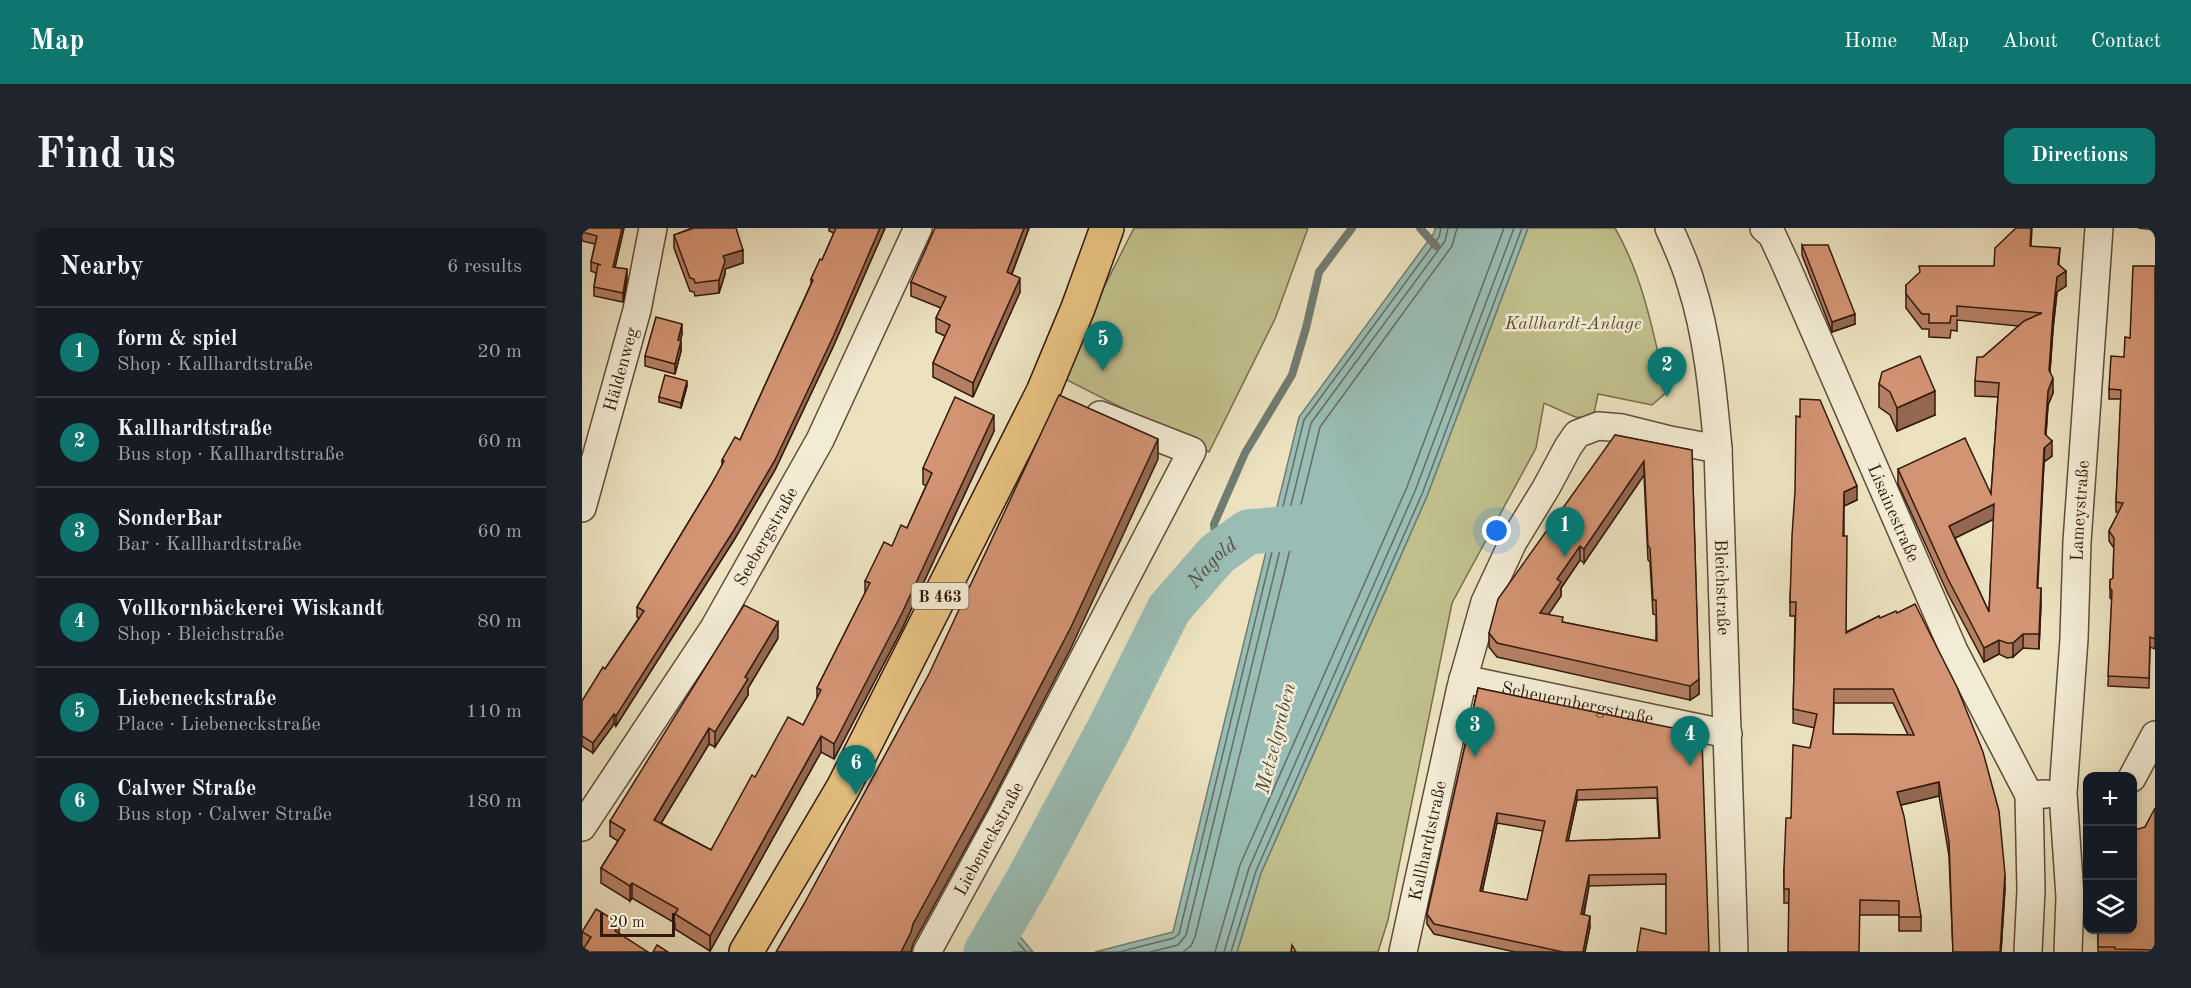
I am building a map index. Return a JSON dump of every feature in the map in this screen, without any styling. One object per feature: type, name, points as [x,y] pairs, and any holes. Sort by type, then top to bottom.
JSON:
[{"type":"main road","name":"B 463","points":[[746,952],[843,788],[1061,399],[1078,308],[1107,228]]},
{"type":"street","name":"Häldenweg","points":[[582,508],[637,310],[653,228]]},
{"type":"street","name":"Seebergstraße","points":[[582,827],[714,628],[750,565],[820,440],[918,228]]},
{"type":"street","name":"Bleichstraße","points":[[1669,228],[1691,283],[1701,323],[1713,394],[1718,449],[1734,952]]},
{"type":"street","name":"Lameystraße","points":[[2068,952],[2070,897],[2063,793],[2074,639],[2077,542],[2099,228]]},
{"type":"street","name":"Lisainestraße","points":[[1772,230],[1954,651],[2030,795]]},
{"type":"street","name":"Liebeneckstraße","points":[[927,952],[1003,813],[1192,451],[1061,399]]},
{"type":"street","name":"Kallhardtstraße","points":[[1404,952],[1463,679],[1485,602],[1513,542],[1577,434],[1598,426],[1622,428],[1718,449]]},
{"type":"street","name":"Scheuernbergstraße","points":[[1463,679],[1728,734]]},
{"type":"street","points":[[2136,772],[2155,735]]},
{"type":"street","points":[[2028,952],[2031,890],[2030,795],[2063,793]]},
{"type":"street","points":[[2070,897],[2083,872]]},
{"type":"green space","points":[[1134,228],[1308,228],[1275,319],[1209,452],[1059,376]]},
{"type":"green space","name":"Kallhardt-Anlage","points":[[1528,228],[1615,228],[1641,287],[1667,392],[1652,405],[1598,394],[1593,418],[1575,417],[1544,403],[1536,448],[1452,603],[1388,920],[1378,952],[1237,952],[1261,873],[1427,496]]},
{"type":"water","name":"Metzelgraben","points":[[1435,228],[1528,228],[1427,496],[1261,873],[1237,952],[1095,952],[1173,932],[1299,417],[1434,233]]},
{"type":"water","points":[[987,918],[1018,934],[1033,952],[971,952]]},
{"type":"building","points":[[582,228],[622,228],[613,267],[627,269],[623,293],[594,287],[598,264],[591,262],[597,236],[582,232]]},
{"type":"building","points":[[694,228],[736,228],[743,250],[723,256],[725,261],[719,280],[695,283],[694,279],[690,278],[674,235]]},
{"type":"building","points":[[836,228],[880,228],[833,337],[775,460],[734,530],[616,716],[614,714],[593,743],[582,736],[582,701],[603,667],[605,669],[644,611],[637,607],[711,485],[735,437],[740,440]]},
{"type":"building","points":[[935,228],[1024,228],[1007,272],[1020,278],[973,383],[933,363],[950,325],[936,318],[946,297],[911,282]]},
{"type":"building","points":[[2016,228],[2031,228],[2030,246],[2060,248],[2058,264],[2066,271],[2057,277],[2053,314],[2049,370],[2053,378],[2048,391],[2045,434],[2052,441],[2044,448],[2037,588],[2041,588],[2039,634],[2023,634],[2013,643],[1999,640],[1984,648],[1948,579],[1898,469],[1965,438],[1991,494],[1999,383],[1975,381],[1977,357],[1983,357],[2024,321],[2042,313],[1957,306],[1957,316],[1951,316],[1950,323],[1929,323],[1929,314],[1922,314],[1906,294],[1906,285],[1920,272],[1919,266],[1994,266],[1995,248]],"holes":[[[1994,504],[1989,612],[1949,526]]]},
{"type":"building","points":[[1802,245],[1828,245],[1855,314],[1832,322]]},
{"type":"building","points":[[2133,266],[2155,266],[2155,639],[2150,637],[2149,678],[2108,676],[2112,591],[2110,580],[2113,578],[2114,538],[2109,531],[2123,503],[2116,502],[2121,390],[2109,389],[2111,356],[2124,357],[2125,337],[2130,338]]},
{"type":"building","points":[[656,317],[682,324],[678,340],[681,341],[675,364],[645,356]]},
{"type":"building","points":[[1920,356],[1935,391],[1897,408],[1890,392],[1879,384],[1882,372]]},
{"type":"building","points":[[665,375],[687,381],[681,403],[659,397]]},
{"type":"building","points":[[1059,395],[1158,439],[1071,627],[989,785],[913,924],[901,952],[776,952],[929,674]]},
{"type":"building","points":[[955,397],[994,415],[902,613],[834,744],[821,736],[710,936],[675,914],[678,909],[632,883],[630,886],[601,868],[625,830],[610,821],[744,605],[778,622],[745,677],[748,679],[715,732],[709,728],[654,820],[711,850],[752,775],[755,777],[788,717],[803,725],[821,690],[817,688],[870,583],[865,581],[884,542],[892,546],[901,525],[907,528],[932,473],[923,468]]},
{"type":"building","points":[[1800,399],[1820,400],[1857,486],[1844,492],[1843,536],[1847,536],[1846,633],[1879,616],[1880,618],[1896,611],[1897,613],[1915,604],[1957,687],[1983,752],[1999,811],[2005,874],[2000,952],[1953,952],[1949,842],[1939,782],[1897,792],[1904,816],[1921,917],[1899,917],[1899,901],[1860,900],[1859,952],[1788,952],[1789,889],[1784,889],[1784,869],[1786,818],[1791,818],[1793,745],[1810,748],[1817,714],[1793,709],[1796,602],[1790,602],[1796,416],[1800,417]],"holes":[[[1834,689],[1893,689],[1914,735],[1833,734]]]},
{"type":"building","points":[[1615,435],[1692,450],[1699,679],[1690,686],[1497,643],[1489,633],[1498,599]],"holes":[[[1644,461],[1648,546],[1650,548],[1653,600],[1656,600],[1657,641],[1562,622],[1563,617],[1540,613],[1561,582],[1557,579],[1580,546],[1584,549]]]},
{"type":"building","points":[[1478,688],[1697,733],[1702,740],[1709,952],[1637,952],[1641,928],[1666,934],[1666,874],[1589,875],[1581,914],[1590,916],[1583,952],[1563,952],[1434,924],[1427,914]],"holes":[[[1657,787],[1660,838],[1566,841],[1577,790]],[[1497,813],[1545,821],[1527,900],[1480,891]]]},
{"type":"building","points":[[2155,808],[2155,950],[2098,947],[2098,934],[2137,934],[2137,829],[2145,827]]},
{"type":"building","points":[[596,909],[619,923],[615,931],[648,952],[590,952],[584,948],[591,937],[582,932]]},
{"type":"building","points":[[657,945],[668,952],[653,952]]},
{"type":"waterway","points":[[1217,554],[1214,524],[1245,453],[1292,375],[1319,272],[1352,228]]},
{"type":"waterway","points":[[1420,228],[1436,246]]},
{"type":"waterway","name":"Nagold","points":[[986,952],[1028,880],[1107,733],[1169,609],[1217,554],[1248,532],[1326,525],[1329,519]]},
{"type":"place","name":"Liebeneckstraße","points":[[1103,371]]},
{"type":"place","name":"Kallhardtstraße","points":[[1667,397]]},
{"type":"place","name":"form & spiel","points":[[1565,557]]},
{"type":"place","name":"SonderBar","points":[[1475,757]]},
{"type":"place","name":"Vollkornbäckerei Wiskandt","points":[[1690,766]]},
{"type":"place","name":"Calwer Straße","points":[[856,795]]}]
